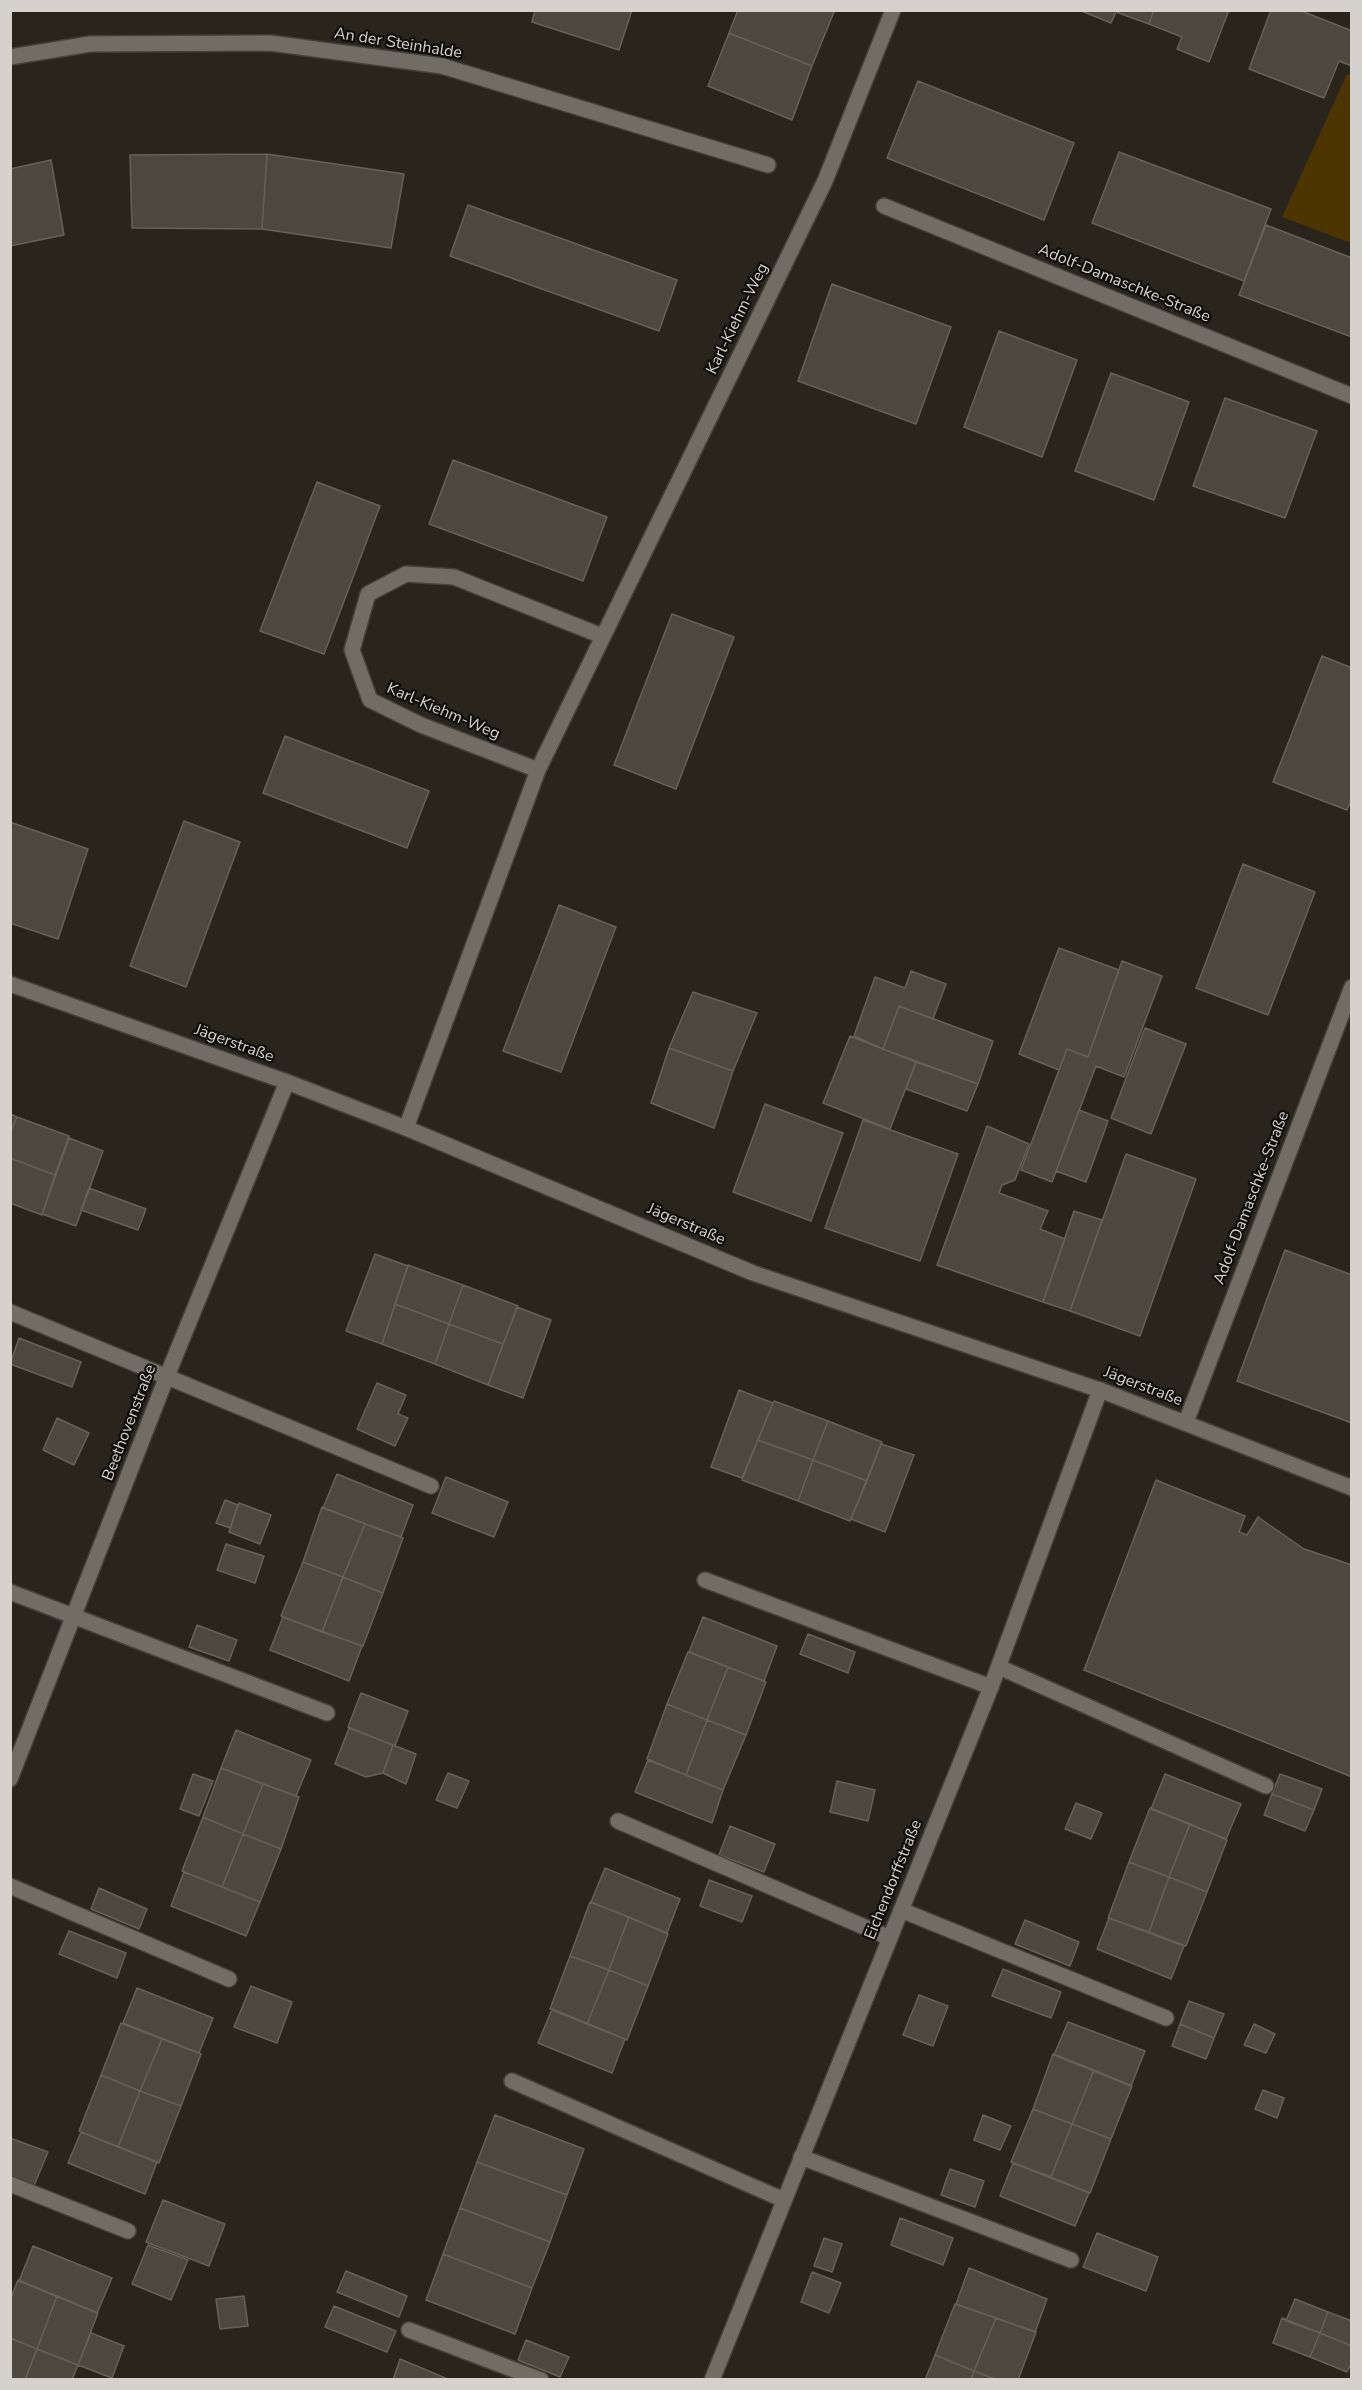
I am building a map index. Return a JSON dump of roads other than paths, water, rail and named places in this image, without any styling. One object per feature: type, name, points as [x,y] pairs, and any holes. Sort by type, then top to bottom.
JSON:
[{"type":"street","name":"Karl-Kiehm-Weg","points":[[406,1128],[538,770],[825,181],[893,10]]},
{"type":"street","name":"An der Steinhalde","points":[[10,57],[90,44],[270,43],[442,66],[768,165]]},
{"type":"street","name":"Adolf-Damaschke-Straße","points":[[884,206],[1352,396]]},
{"type":"street","name":"Karl-Kiehm-Weg","points":[[538,770],[421,725],[370,700],[352,650],[368,594],[406,574],[454,577],[602,636]]},
{"type":"street","name":"Jägerstraße","points":[[10,984],[287,1082],[406,1128],[753,1273],[1100,1390],[1352,1488]]},
{"type":"street","name":"Adolf-Damaschke-Straße","points":[[1186,1422],[1352,987]]},
{"type":"street","name":"Beethovenstraße","points":[[10,1779],[75,1618],[167,1376],[287,1082]]},
{"type":"street","points":[[10,1312],[430,1486]]},
{"type":"street","name":"Eichendorffstraße","points":[[712,2379],[999,1667],[1100,1390]]},
{"type":"street","points":[[705,1580],[991,1687]]},
{"type":"street","points":[[10,1592],[327,1713]]},
{"type":"street","points":[[999,1667],[1266,1786]]},
{"type":"street","points":[[618,1821],[890,1938]]},
{"type":"street","points":[[10,1886],[229,1979]]},
{"type":"street","points":[[901,1911],[1166,2018]]},
{"type":"street","points":[[512,2081],[784,2200]]},
{"type":"street","points":[[801,2157],[1071,2260]]},
{"type":"street","points":[[10,2184],[128,2231]]},
{"type":"street","points":[[409,2330],[541,2379]]}]
